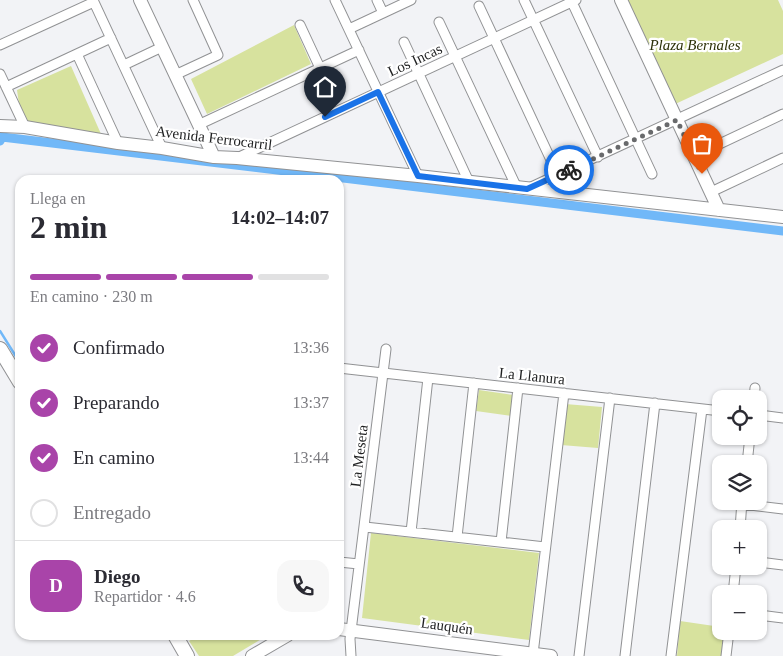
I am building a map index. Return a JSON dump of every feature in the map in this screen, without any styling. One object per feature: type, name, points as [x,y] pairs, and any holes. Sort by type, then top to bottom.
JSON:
[{"type":"main road","points":[[0,349],[15,374]]},
{"type":"main road","points":[[177,640],[188,656]]},
{"type":"street","points":[[140,0],[214,157]]},
{"type":"street","points":[[175,75],[218,55],[192,0]]},
{"type":"street","points":[[335,0],[418,176]]},
{"type":"street","points":[[377,0],[383,13]]},
{"type":"street","points":[[348,29],[411,0]]},
{"type":"street","points":[[524,0],[598,156]]},
{"type":"street","points":[[621,0],[719,210]]},
{"type":"street","points":[[0,45],[94,1],[162,148]]},
{"type":"street","points":[[573,1],[652,174]]},
{"type":"street","name":"Los Incas","points":[[237,158],[573,1]]},
{"type":"street","points":[[479,6],[558,175]]},
{"type":"street","points":[[439,22],[522,189],[558,175],[783,70]]},
{"type":"street","points":[[300,25],[320,68]]},
{"type":"street","points":[[6,87],[111,38]]},
{"type":"street","points":[[404,42],[469,182]]},
{"type":"street","points":[[124,65],[162,47]]},
{"type":"street","points":[[198,124],[358,50]]},
{"type":"street","points":[[76,54],[118,143]]},
{"type":"street","points":[[0,74],[25,127]]},
{"type":"street","points":[[694,156],[783,114]]},
{"type":"street","name":"Avenida Ferrocarril","points":[[0,126],[25,127],[214,157],[418,176],[783,217]]},
{"type":"street","points":[[711,192],[783,158]]},
{"type":"street","name":"La Meseta","points":[[351,656],[350,639],[345,630],[365,527],[386,349]]},
{"type":"street","name":"La Llanura","points":[[344,369],[712,410]]},
{"type":"street","points":[[410,532],[428,378]]},
{"type":"street","points":[[456,537],[474,383]]},
{"type":"street","points":[[501,542],[518,388]]},
{"type":"street","points":[[533,654],[564,393]]},
{"type":"street","points":[[579,656],[610,398]]},
{"type":"street","points":[[625,656],[655,403]]},
{"type":"street","points":[[671,656],[702,408]]},
{"type":"street","points":[[767,416],[783,418]]},
{"type":"street","points":[[767,507],[783,509]]},
{"type":"street","points":[[365,527],[545,547]]},
{"type":"street","points":[[344,562],[359,564]]},
{"type":"street","points":[[767,563],[783,565]]},
{"type":"street","points":[[767,616],[783,618]]},
{"type":"street","name":"Lauquén","points":[[345,630],[515,654],[551,656]]},
{"type":"street","points":[[252,656],[276,640]]},
{"type":"street","points":[[726,656],[728,640]]},
{"type":"green space","name":"Plaza Bernales","points":[[626,0],[778,0],[783,11],[783,54],[671,106]]},
{"type":"green space","points":[[294,25],[311,64],[207,114],[191,79]]},
{"type":"green space","points":[[71,66],[101,134],[22,125],[17,90]]},
{"type":"green space","points":[[479,390],[514,395],[512,416],[476,411]]},
{"type":"green space","points":[[565,404],[602,407],[598,448],[561,445]]},
{"type":"green space","points":[[371,533],[539,553],[529,640],[362,618]]},
{"type":"green space","points":[[680,621],[712,626],[712,640],[724,640],[721,656],[677,656]]},
{"type":"green space","points":[[260,640],[233,656],[199,656],[189,641]]},
{"type":"waterway","points":[[0,141],[2,137],[318,175]]},
{"type":"waterway","points":[[344,178],[783,231]]},
{"type":"waterway","points":[[0,331],[15,355]]},
{"type":"way so far","points":[[569,170],[677,120],[702,174]]},
{"type":"route","points":[[325,117],[378,92],[418,176],[527,189],[569,170]]}]
